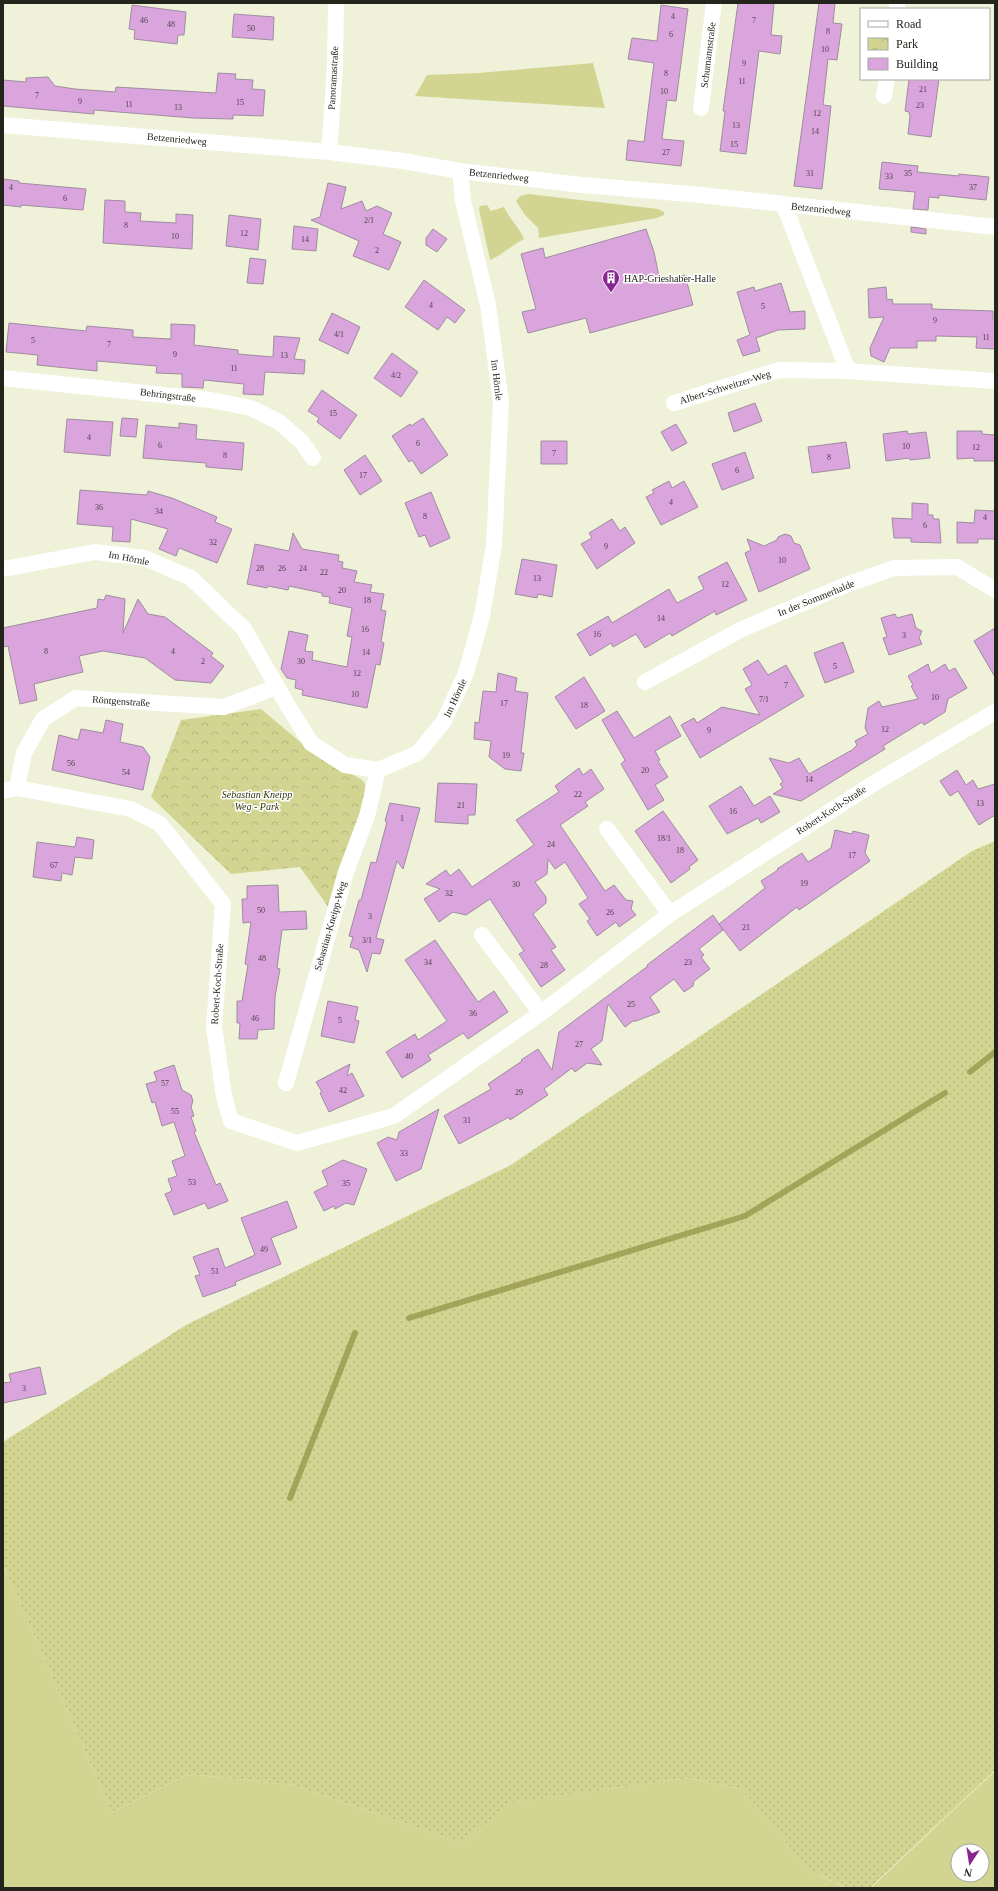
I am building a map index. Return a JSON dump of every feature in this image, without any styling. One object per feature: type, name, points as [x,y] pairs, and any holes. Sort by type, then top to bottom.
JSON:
[{"type":"street","name":"Panoramastraße","points":[[329,152],[335,67],[336,3]]},
{"type":"street","name":"Schumannstraße","points":[[701,108],[714,3]]},
{"type":"street","points":[[884,96],[887,80]]},
{"type":"street","name":"Betzenriedweg","points":[[3,125],[329,152],[403,161],[460,171],[582,185],[701,195],[995,227]]},
{"type":"street","name":"Im Hörnle","points":[[3,569],[95,552],[145,558],[191,578],[244,629],[276,686],[311,742],[345,766],[378,770],[418,753],[444,722],[466,673],[482,616],[494,545],[501,402],[488,305],[463,201],[460,171]]},
{"type":"street","points":[[784,205],[848,371]]},
{"type":"street","name":"Albert-Schweitzer-Weg","points":[[674,402],[779,370],[848,371],[995,381]]},
{"type":"street","name":"Behringstraße","points":[[3,378],[211,400],[251,408],[279,422],[302,442],[313,458]]},
{"type":"street","name":"In der Sommerhalde","points":[[645,682],[742,629],[846,585],[894,568],[958,567],[995,590]]},
{"type":"street","name":"Röntgenstraße","points":[[10,790],[24,753],[43,719],[76,698],[224,707],[276,686]]},
{"type":"street","name":"Robert-Koch-Straße","points":[[10,790],[131,809],[160,824],[223,904],[214,1027],[224,1096],[231,1121],[297,1143],[394,1116],[541,1013],[670,914],[871,784],[995,712]]},
{"type":"street","name":"Sebastian-Kneipp-Weg","points":[[286,1083],[346,872],[367,816],[378,770]]},
{"type":"street","points":[[607,829],[670,914]]},
{"type":"street","points":[[482,935],[541,1013]]},
{"type":"green space","points":[[593,63],[605,108],[415,96],[427,75],[478,73]]},
{"type":"green space","points":[[528,194],[658,209],[664,212],[664,215],[657,218],[539,238],[538,228],[525,215],[516,201],[520,196]]},
{"type":"green space","points":[[487,205],[491,211],[504,207],[524,239],[490,260],[479,209],[480,206]]},
{"type":"green space","name":"Sebastian Kneipp Weg - Park","points":[[261,709],[305,746],[362,780],[365,784],[364,811],[329,908],[300,867],[231,874],[151,797],[181,720]]},
{"type":"green space","points":[[995,841],[995,1770],[870,1888],[847,1888],[809,1870],[742,1789],[688,1778],[511,1803],[461,1843],[293,1785],[188,1774],[112,1812],[3,1565],[3,1442],[186,1325],[511,1165],[972,851]]},
{"type":"green space","points":[[3,1565],[112,1812],[188,1774],[293,1785],[461,1843],[510,1803],[688,1778],[742,1789],[809,1870],[846,1888],[3,1888]]},
{"type":"green space","points":[[995,1771],[995,1888],[871,1888]]},
{"type":"building","points":[[738,3],[774,3],[771,35],[782,36],[780,54],[759,51],[746,154],[720,151],[725,111],[723,111]]},
{"type":"building","points":[[819,3],[835,3],[833,23],[842,24],[837,60],[828,59],[823,105],[831,106],[822,189],[794,186]]},
{"type":"building","points":[[132,5],[186,12],[184,35],[178,35],[177,44],[134,39],[135,30],[129,29]]},
{"type":"building","points":[[661,5],[688,9],[676,101],[667,100],[662,139],[684,141],[681,166],[626,160],[628,140],[644,142],[654,63],[628,59],[632,38],[657,41]]},
{"type":"building","points":[[234,14],[274,17],[273,40],[232,37]]},
{"type":"building","points":[[218,73],[236,74],[235,79],[253,80],[252,89],[265,90],[263,116],[233,115],[233,119],[193,118],[94,110],[94,114],[3,106],[3,80],[26,82],[26,78],[48,77],[55,86],[75,89],[115,92],[116,87],[216,93]]},
{"type":"building","points":[[909,80],[939,80],[931,137],[908,134],[910,116],[909,112],[905,111]]},
{"type":"building","points":[[882,162],[918,166],[917,172],[989,177],[986,200],[939,195],[939,198],[929,197],[928,210],[913,209],[915,192],[879,189]]},
{"type":"building","points":[[3,179],[19,181],[19,183],[86,189],[83,210],[3,205]]},
{"type":"building","points":[[328,183],[346,187],[341,209],[362,201],[366,211],[377,206],[392,213],[383,234],[401,242],[389,270],[353,256],[359,241],[311,220],[320,217]]},
{"type":"building","points":[[105,200],[125,201],[125,212],[141,213],[140,221],[176,223],[176,214],[193,215],[192,249],[103,243]]},
{"type":"building","points":[[229,215],[261,219],[258,250],[226,246]]},
{"type":"building","points":[[294,226],[318,229],[316,251],[292,249]]},
{"type":"building","points":[[911,227],[926,229],[926,234],[911,232]]},
{"type":"building","points":[[433,229],[447,239],[437,252],[426,245],[426,238]]},
{"type":"building","name":"HAP-Grieshaber-Halle","points":[[646,229],[654,252],[660,281],[685,275],[693,305],[590,333],[586,318],[528,333],[522,312],[536,309],[521,254],[543,248],[545,258]]},
{"type":"building","points":[[250,258],[266,260],[263,284],[247,283]]},
{"type":"building","points":[[424,280],[465,310],[455,323],[447,317],[438,330],[405,307]]},
{"type":"building","points":[[781,283],[790,312],[805,311],[805,329],[778,330],[756,338],[760,351],[743,356],[737,340],[750,335],[737,292],[754,287],[755,291]]},
{"type":"building","points":[[886,287],[887,300],[892,299],[893,304],[932,304],[932,309],[993,311],[993,319],[995,320],[995,349],[976,348],[977,337],[936,336],[936,341],[917,341],[917,348],[890,348],[884,362],[871,356],[870,348],[884,317],[869,318],[868,289]]},
{"type":"building","points":[[332,313],[360,327],[348,354],[319,340]]},
{"type":"building","points":[[9,323],[86,331],[87,326],[133,330],[133,337],[171,339],[171,324],[195,325],[194,345],[238,350],[238,354],[273,357],[274,336],[300,338],[294,359],[305,360],[304,374],[265,372],[263,395],[243,394],[244,384],[204,380],[203,388],[182,387],[182,374],[156,373],[157,366],[97,361],[97,371],[37,365],[38,355],[6,352]]},
{"type":"building","points":[[392,353],[418,372],[401,397],[374,378]]},
{"type":"building","points":[[322,390],[357,415],[340,439],[317,422],[319,418],[308,411]]},
{"type":"building","points":[[755,403],[762,421],[734,432],[728,413]]},
{"type":"building","points":[[122,418],[138,419],[136,437],[120,436]]},
{"type":"building","points":[[423,418],[448,455],[421,474],[412,460],[409,462],[392,436],[410,424],[411,426]]},
{"type":"building","points":[[67,419],[113,422],[110,456],[64,452]]},
{"type":"building","points":[[179,423],[197,425],[196,439],[244,443],[242,470],[206,467],[206,463],[143,458],[146,425],[179,428]]},
{"type":"building","points":[[676,424],[687,443],[672,451],[661,432]]},
{"type":"building","points":[[907,431],[908,434],[926,432],[930,458],[910,460],[909,458],[886,461],[883,434]]},
{"type":"building","points":[[957,431],[982,431],[982,434],[995,435],[995,461],[974,461],[974,458],[957,459]]},
{"type":"building","points":[[541,441],[567,441],[567,464],[541,464]]},
{"type":"building","points":[[846,442],[850,468],[812,473],[808,447]]},
{"type":"building","points":[[745,452],[754,478],[722,490],[712,464]]},
{"type":"building","points":[[365,455],[382,481],[360,495],[344,470]]},
{"type":"building","points":[[669,481],[672,488],[684,481],[698,507],[661,525],[646,497],[654,493],[652,490]]},
{"type":"building","points":[[80,490],[147,495],[148,491],[172,498],[217,517],[215,522],[232,529],[217,563],[179,548],[176,556],[159,549],[168,529],[131,519],[130,542],[112,541],[113,527],[77,524]]},
{"type":"building","points":[[431,492],[450,538],[430,547],[425,535],[419,537],[405,503]]},
{"type":"building","points":[[912,503],[928,504],[928,515],[933,515],[933,519],[939,519],[941,543],[911,542],[911,538],[894,538],[892,518],[912,519]]},
{"type":"building","points":[[975,510],[995,511],[995,539],[978,539],[978,543],[957,543],[957,522],[974,523]]},
{"type":"building","points":[[612,519],[620,531],[625,527],[635,543],[597,569],[581,544],[592,538],[589,533]]},
{"type":"building","points":[[293,533],[302,549],[339,555],[338,561],[343,562],[342,568],[357,571],[354,582],[372,585],[370,592],[384,594],[381,610],[386,611],[381,642],[384,643],[380,665],[376,664],[367,708],[302,695],[303,690],[295,688],[296,680],[287,678],[281,669],[289,631],[308,635],[305,651],[313,652],[312,660],[347,667],[352,637],[347,636],[352,608],[329,603],[330,597],[322,596],[322,593],[289,586],[288,590],[247,584],[255,544],[289,551]]},
{"type":"building","points":[[785,534],[791,536],[794,543],[800,545],[810,569],[759,592],[745,553],[751,550],[747,539],[764,546],[777,540],[778,537]]},
{"type":"building","points":[[522,559],[557,565],[552,597],[538,594],[537,598],[515,594]]},
{"type":"building","points":[[727,562],[747,600],[716,615],[715,611],[672,636],[670,633],[645,648],[636,634],[613,647],[611,643],[590,656],[577,634],[608,616],[612,623],[669,589],[677,603],[704,589],[698,577]]},
{"type":"building","points":[[106,595],[125,599],[123,633],[138,599],[148,614],[165,617],[213,653],[211,656],[224,666],[211,683],[175,680],[145,658],[103,651],[79,656],[83,672],[34,684],[37,700],[20,704],[8,646],[3,647],[3,628],[97,608],[98,599],[104,600]]},
{"type":"building","points":[[895,614],[897,618],[912,614],[916,628],[922,631],[919,638],[922,644],[889,655],[883,638],[887,637],[881,618]]},
{"type":"building","points":[[995,628],[995,677],[974,641]]},
{"type":"building","points":[[843,642],[854,672],[825,683],[814,653]]},
{"type":"building","points":[[758,660],[768,675],[786,665],[804,696],[700,758],[681,725],[694,718],[697,723],[722,707],[760,715],[745,689],[752,685],[743,669]]},
{"type":"building","points":[[928,664],[931,673],[945,664],[949,671],[955,668],[967,688],[948,699],[945,712],[924,725],[922,722],[883,746],[885,749],[801,801],[773,794],[783,788],[780,784],[783,782],[769,758],[789,763],[799,758],[809,774],[852,750],[857,745],[855,741],[868,734],[865,728],[868,708],[879,701],[882,707],[918,699],[911,686],[913,685],[908,676]]},
{"type":"building","points":[[498,673],[517,678],[515,691],[528,693],[521,753],[524,753],[521,771],[505,769],[489,757],[491,741],[474,739],[475,722],[479,723],[483,691],[496,692]]},
{"type":"building","points":[[584,677],[605,711],[576,729],[555,697]]},
{"type":"building","points":[[617,711],[634,738],[670,716],[681,736],[655,751],[660,760],[658,761],[668,777],[655,785],[664,800],[648,810],[621,764],[625,760],[602,720]]},
{"type":"building","points":[[106,720],[123,724],[120,742],[143,747],[150,757],[143,790],[52,770],[59,735],[78,740],[81,729],[103,733]]},
{"type":"building","points":[[579,768],[583,775],[591,769],[604,789],[585,802],[588,806],[560,825],[605,891],[614,885],[626,900],[633,901],[631,909],[636,915],[619,927],[616,922],[597,936],[587,921],[590,919],[579,904],[588,898],[565,862],[555,869],[548,859],[547,874],[535,882],[546,897],[546,903],[533,914],[556,947],[551,950],[565,970],[541,987],[519,954],[524,951],[490,899],[466,915],[453,912],[439,922],[424,899],[440,889],[426,884],[446,870],[450,876],[459,869],[472,887],[534,845],[516,820],[559,792],[555,786]]},
{"type":"building","points":[[957,770],[966,785],[973,780],[978,789],[995,784],[995,815],[979,825],[958,791],[950,796],[940,781]]},
{"type":"building","points":[[438,783],[477,784],[475,815],[468,815],[468,824],[435,822]]},
{"type":"building","points":[[741,786],[754,806],[770,796],[780,812],[761,823],[758,818],[727,834],[709,806]]},
{"type":"building","points":[[390,803],[420,808],[403,869],[397,861],[376,938],[384,940],[380,954],[372,953],[367,972],[359,950],[350,947],[353,937],[349,936],[359,900],[361,900],[371,862],[376,863],[387,822],[385,821]]},
{"type":"building","points":[[663,811],[698,860],[689,867],[690,869],[671,883],[635,831]]},
{"type":"building","points":[[835,830],[852,834],[853,831],[869,835],[865,853],[870,861],[799,910],[797,907],[740,951],[719,924],[765,888],[761,881],[778,870],[777,869],[802,853],[808,862],[831,848]]},
{"type":"building","points":[[77,837],[94,840],[92,859],[75,857],[72,875],[62,873],[61,881],[33,877],[37,842],[75,847]]},
{"type":"building","points":[[278,885],[279,912],[306,911],[307,929],[282,930],[277,968],[280,969],[275,997],[274,1029],[258,1030],[257,1039],[239,1039],[240,1023],[237,1023],[237,1001],[242,1001],[248,965],[245,964],[251,922],[243,923],[242,899],[247,899],[247,886]]},
{"type":"building","points":[[713,915],[723,930],[699,949],[704,955],[701,957],[710,969],[694,981],[693,986],[684,992],[674,979],[650,997],[660,1012],[633,1021],[625,1027],[608,1004],[602,1041],[591,1049],[602,1065],[587,1063],[575,1072],[572,1068],[544,1089],[548,1095],[510,1120],[509,1117],[459,1144],[444,1116],[491,1089],[488,1084],[538,1049],[552,1070],[559,1032],[648,966],[647,965]]},
{"type":"building","points":[[435,940],[478,1002],[494,991],[508,1012],[468,1039],[463,1033],[428,1055],[431,1060],[402,1078],[386,1052],[415,1034],[418,1040],[447,1021],[405,960]]},
{"type":"building","points":[[328,1001],[358,1007],[355,1020],[359,1021],[354,1043],[321,1036]]},
{"type":"building","points":[[350,1064],[347,1076],[352,1073],[364,1096],[329,1112],[320,1093],[322,1092],[316,1082]]},
{"type":"building","points":[[174,1065],[182,1090],[191,1095],[193,1101],[191,1107],[194,1116],[191,1117],[196,1131],[194,1132],[216,1185],[220,1183],[228,1201],[208,1209],[205,1203],[174,1215],[165,1194],[172,1191],[168,1179],[177,1176],[172,1161],[185,1156],[174,1122],[162,1126],[155,1102],[152,1103],[146,1084],[157,1081],[154,1072]]},
{"type":"building","points":[[439,1109],[421,1169],[396,1181],[377,1143],[388,1137],[397,1140],[399,1132]]},
{"type":"building","points":[[343,1160],[367,1169],[354,1205],[346,1203],[335,1209],[334,1206],[324,1211],[314,1192],[328,1185],[322,1171]]},
{"type":"building","points":[[287,1201],[297,1228],[271,1238],[281,1264],[235,1282],[236,1285],[203,1297],[195,1276],[200,1275],[193,1257],[218,1248],[225,1268],[255,1255],[241,1218]]},
{"type":"building","points":[[40,1367],[46,1394],[3,1403],[3,1383],[11,1382],[9,1374]]},
{"type":"waterway","points":[[970,1072],[995,1052]]},
{"type":"waterway","points":[[409,1318],[745,1216],[945,1093]]},
{"type":"waterway","points":[[290,1498],[355,1333]]},
{"type":"place","name":"HAP-Grieshaber-Halle","points":[[611,293]]}]
